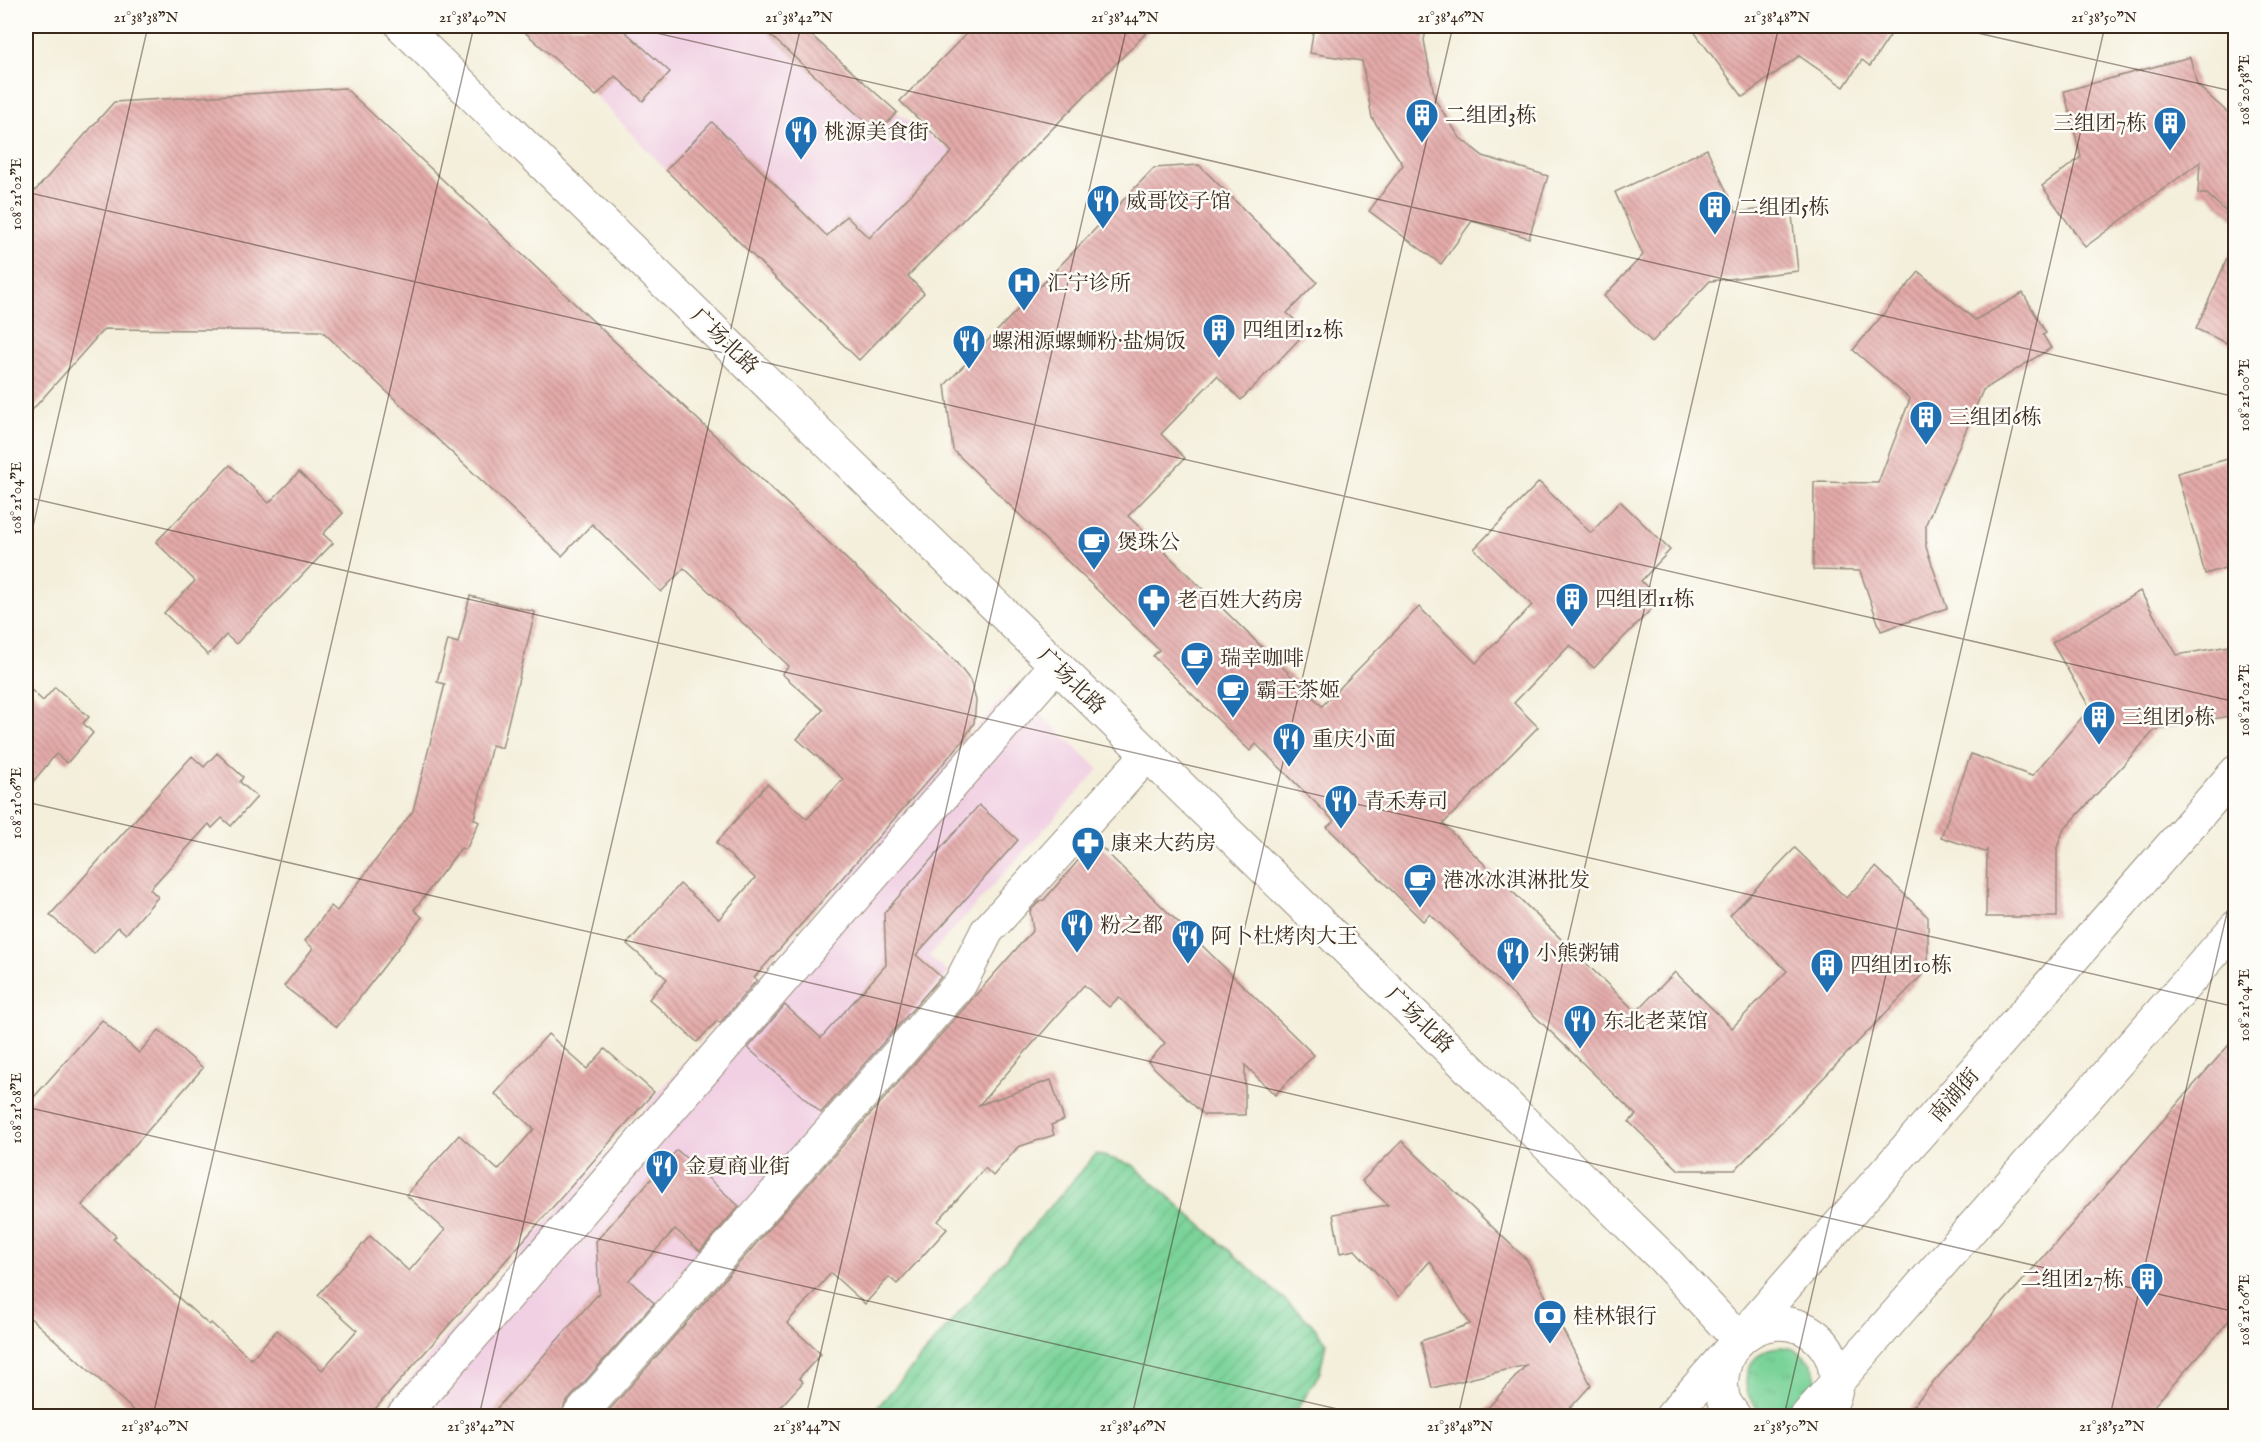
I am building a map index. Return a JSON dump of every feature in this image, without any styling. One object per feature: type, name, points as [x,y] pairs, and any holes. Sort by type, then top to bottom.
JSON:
[{"type":"street","name":"广场北路","points":[[402,26],[1663,1258],[1739,1340]]},
{"type":"street","points":[[403,1416],[1056,665]]},
{"type":"street","points":[[579,1416],[960,984],[987,931],[1148,754]]},
{"type":"street","name":"南湖街","points":[[1672,1416],[2235,772]]},
{"type":"street","points":[[1807,1416],[2235,927]]},
{"type":"street","points":[[1734,1416],[1724,1400],[1722,1384],[1726,1360],[1739,1340],[1752,1330],[1768,1324],[1784,1323],[1800,1327],[1815,1335],[1826,1347],[1834,1362],[1836,1394],[1824,1416]]},
{"type":"shaded area","name":"桃源美食街","points":[[518,26],[801,26],[897,112],[952,152],[803,305],[666,170],[596,96]]},
{"type":"shaded area","name":"金夏商业街","points":[[1012,687],[1099,769],[929,956],[949,973],[559,1416],[377,1416]]},
{"type":"green space","points":[[1096,1154],[1133,1165],[1311,1323],[1326,1342],[1320,1372],[1294,1416],[870,1416]]},
{"type":"green space","points":[[1788,1347],[1801,1353],[1810,1362],[1814,1368],[1816,1382],[1814,1396],[1806,1407],[1795,1415],[1774,1417],[1756,1407],[1748,1396],[1746,1375],[1756,1357],[1767,1349]]},
{"type":"building","points":[[518,26],[619,26],[670,72],[643,101],[615,76],[596,96]]},
{"type":"building","points":[[760,26],[801,26],[897,112],[878,133]]},
{"type":"building","points":[[974,26],[1153,26],[908,276],[924,293],[859,360],[666,170],[712,122],[827,236],[846,216],[869,238],[952,152],[900,101]]},
{"type":"building","name":"二组团3栋","points":[[1314,26],[1427,26],[1424,40],[1435,100],[1460,138],[1483,156],[1548,176],[1529,238],[1472,221],[1441,264],[1369,211],[1403,165],[1372,118],[1362,61],[1310,53]]},
{"type":"building","points":[[1690,26],[1875,26],[1890,36],[1870,66],[1862,60],[1844,87],[1799,56],[1743,97]]},
{"type":"building","name":"三组团7栋","points":[[2190,57],[2197,85],[2235,119],[2235,220],[2207,194],[2198,194],[2200,162],[2085,247],[2042,186],[2081,157],[2064,91]]},
{"type":"building","points":[[345,88],[955,661],[970,680],[976,700],[974,723],[962,742],[754,978],[757,980],[720,1023],[717,1021],[697,1042],[649,999],[667,979],[627,944],[680,884],[719,919],[755,878],[716,843],[767,784],[807,819],[843,779],[797,739],[823,710],[782,674],[789,666],[684,568],[661,592],[592,524],[562,556],[322,331],[104,329],[26,417],[26,201],[114,102]]},
{"type":"building","name":"二组团5栋","points":[[1707,149],[1736,212],[1791,206],[1798,271],[1710,281],[1652,342],[1604,296],[1643,255],[1615,192]]},
{"type":"building","points":[[1199,165],[1317,282],[1287,313],[1307,331],[1241,400],[1217,376],[1161,434],[1185,458],[1128,516],[1322,706],[1419,607],[1476,663],[1532,605],[1474,549],[1539,482],[1591,533],[1620,501],[1670,550],[1641,581],[1660,600],[1594,668],[1570,645],[1514,703],[1538,727],[1443,824],[1636,1012],[1675,972],[1732,1028],[1787,971],[1730,915],[1795,848],[1846,898],[1876,867],[1928,917],[1928,969],[1735,1170],[1679,1170],[1629,1122],[1636,1115],[1430,914],[1423,921],[1327,827],[1334,821],[1256,744],[1250,751],[1153,656],[1159,650],[953,450],[945,385],[1154,168]]},
{"type":"building","points":[[2235,241],[2235,347],[2196,329]]},
{"type":"building","name":"三组团6栋","points":[[1919,272],[1975,320],[2023,293],[2046,333],[2043,335],[2051,348],[1983,390],[1926,524],[1926,547],[1947,608],[1881,631],[1860,571],[1813,570],[1814,482],[1878,483],[1910,399],[1853,350]]},
{"type":"building","points":[[2235,457],[2235,565],[2205,574],[2177,473]]},
{"type":"building","points":[[230,465],[269,503],[299,472],[343,513],[323,534],[333,543],[236,644],[226,635],[208,655],[164,613],[195,581],[156,542]]},
{"type":"building","name":"三组团9栋","points":[[2140,591],[2177,655],[2235,645],[2235,715],[2155,730],[2063,831],[2057,848],[2057,917],[1986,917],[1987,850],[1985,852],[1941,837],[1971,754],[2032,776],[2090,708],[2052,643]]},
{"type":"building","points":[[470,596],[535,612],[502,748],[492,745],[474,819],[479,822],[466,850],[461,848],[414,910],[422,917],[337,1027],[284,986],[313,948],[305,941],[331,906],[337,911],[413,811],[445,684],[437,682],[448,640],[458,643]]},
{"type":"building","points":[[26,685],[43,701],[55,687],[89,717],[83,723],[93,733],[67,763],[56,754],[26,790]]},
{"type":"building","points":[[217,753],[243,777],[240,782],[257,797],[231,826],[222,818],[212,828],[209,824],[150,889],[158,897],[126,934],[118,927],[94,954],[50,915],[192,756],[204,767]]},
{"type":"building","points":[[979,805],[1018,840],[916,955],[941,977],[821,1113],[748,1048],[785,1005],[821,1038],[886,965],[884,913]]},
{"type":"building","points":[[1095,841],[1314,1055],[1275,1095],[1245,1065],[1245,1115],[1204,1115],[1148,1062],[1165,1043],[1119,997],[1109,1007],[1084,985],[979,1105],[1051,1080],[1064,1120],[1051,1125],[1054,1135],[1018,1147],[993,1176],[985,1168],[938,1221],[947,1229],[897,1284],[889,1277],[865,1304],[831,1273],[787,1323],[821,1354],[799,1378],[803,1382],[772,1416],[604,1416],[1033,930],[1030,911],[1044,900]]},
{"type":"building","points":[[102,1020],[139,1053],[159,1030],[203,1068],[82,1205],[116,1236],[113,1239],[209,1325],[211,1323],[251,1359],[277,1330],[322,1370],[357,1330],[318,1295],[370,1236],[409,1271],[445,1230],[406,1195],[459,1135],[498,1170],[534,1129],[495,1094],[548,1034],[587,1069],[605,1049],[654,1092],[369,1416],[140,1416],[26,1314],[26,1106]]},
{"type":"building","points":[[2235,1038],[2235,1313],[2217,1335],[2145,1416],[1904,1416]]},
{"type":"building","points":[[1402,1141],[1527,1260],[1591,1385],[1563,1416],[1481,1416],[1526,1365],[1432,1388],[1421,1341],[1470,1324],[1430,1261],[1399,1297],[1355,1250],[1340,1253],[1333,1214],[1388,1205],[1362,1181]]},
{"type":"building","points":[[677,1150],[739,1206],[700,1251],[675,1229],[629,1280],[654,1303],[565,1404],[561,1416],[490,1416],[599,1293],[596,1241]]},
{"type":"place","name":"二组团3栋","points":[[1422,144]]},
{"type":"place","name":"三组团7栋","points":[[2170,152]]},
{"type":"place","name":"桃源美食街","points":[[801,161]]},
{"type":"place","name":"威哥饺子馆","points":[[1103,230]]},
{"type":"place","name":"二组团5栋","points":[[1715,236]]},
{"type":"place","name":"汇宁诊所","points":[[1024,312]]},
{"type":"place","name":"四组团12栋","points":[[1219,359]]},
{"type":"place","name":"螺湘源螺蛳粉·盐焗饭","points":[[969,370]]},
{"type":"place","name":"三组团6栋","points":[[1926,446]]},
{"type":"place","name":"煲珠公","points":[[1094,571]]},
{"type":"place","name":"四组团11栋","points":[[1572,628]]},
{"type":"place","name":"老百姓大药房","points":[[1154,629]]},
{"type":"place","name":"瑞幸咖啡","points":[[1197,687]]},
{"type":"place","name":"霸王茶姬","points":[[1233,719]]},
{"type":"place","name":"三组团9栋","points":[[2099,746]]},
{"type":"place","name":"重庆小面","points":[[1289,768]]},
{"type":"place","name":"青禾寿司","points":[[1341,830]]},
{"type":"place","name":"康来大药房","points":[[1088,872]]},
{"type":"place","name":"港冰冰淇淋批发","points":[[1420,909]]},
{"type":"place","name":"粉之都","points":[[1077,954]]},
{"type":"place","name":"阿卜杜烤肉大王","points":[[1188,965]]},
{"type":"place","name":"小熊粥铺","points":[[1513,982]]},
{"type":"place","name":"四组团10栋","points":[[1827,994]]},
{"type":"place","name":"东北老菜馆","points":[[1580,1050]]},
{"type":"place","name":"金夏商业街","points":[[662,1195]]},
{"type":"place","name":"二组团27栋","points":[[2147,1308]]},
{"type":"place","name":"桂林银行","points":[[1550,1345]]}]
